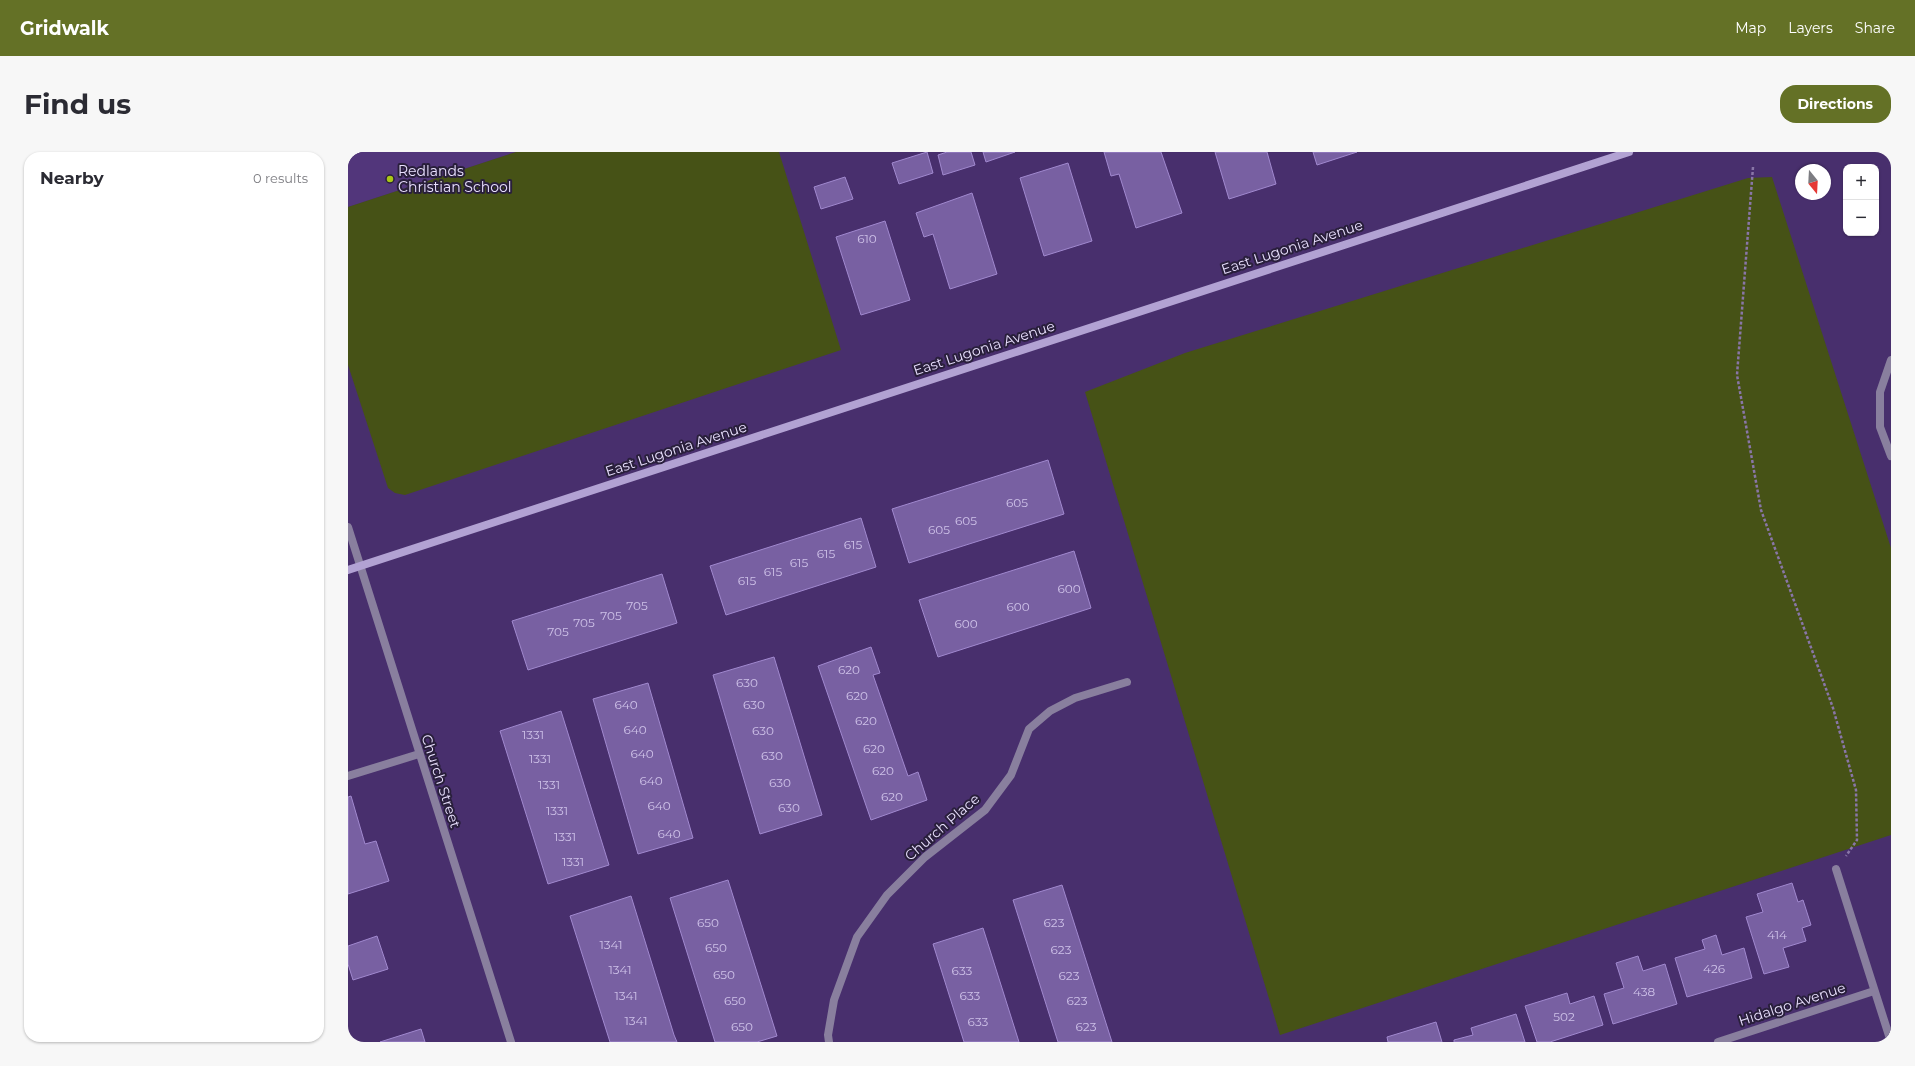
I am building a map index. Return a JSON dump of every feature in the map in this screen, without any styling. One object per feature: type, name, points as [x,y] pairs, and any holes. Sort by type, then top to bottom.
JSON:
[{"type":"main road","name":"East Lugonia Avenue","points":[[348,570],[1629,152]]},
{"type":"street","points":[[1891,360],[1880,392],[1880,427],[1891,456]]},
{"type":"street","name":"Church Street","points":[[348,527],[511,1042]]},
{"type":"street","name":"Church Place","points":[[829,1042],[828,1035],[834,1000],[857,937],[887,895],[925,857],[984,810],[1011,775],[1029,729],[1050,711],[1075,698],[1127,682]]},
{"type":"street","points":[[348,776],[419,754]]},
{"type":"street","points":[[1836,869],[1891,1042]]},
{"type":"street","name":"Hidalgo Avenue","points":[[1718,1042],[1874,991]]},
{"type":"path","points":[[1753,167],[1737,375],[1761,510],[1833,708],[1856,790],[1857,840],[1836,869]]},
{"type":"shaded area","name":"Redlands Christian School","points":[[348,152],[516,152],[348,207]]},
{"type":"green space","points":[[516,152],[779,152],[841,350],[405,495],[395,493],[388,488],[348,365],[348,207]]},
{"type":"green space","points":[[1772,177],[1891,548],[1891,835],[1280,1035],[1085,392],[1185,353],[1748,178]]},
{"type":"building","points":[[927,152],[933,173],[899,184],[892,163]]},
{"type":"building","points":[[947,152],[971,152],[975,165],[943,175],[938,155]]},
{"type":"building","points":[[983,152],[1015,152],[986,162]]},
{"type":"building","points":[[1104,152],[1161,152],[1182,213],[1136,228],[1119,174],[1111,176]]},
{"type":"building","points":[[1215,152],[1267,152],[1276,184],[1229,199]]},
{"type":"building","points":[[1313,152],[1357,152],[1317,165]]},
{"type":"building","points":[[1068,163],[1092,241],[1044,256],[1020,178]]},
{"type":"building","points":[[845,177],[853,199],[821,209],[814,187]]},
{"type":"building","points":[[972,193],[997,274],[950,289],[933,234],[924,237],[916,213]]},
{"type":"building","points":[[885,221],[910,300],[861,315],[836,237]]},
{"type":"building","points":[[1048,460],[1064,514],[909,563],[892,509]]},
{"type":"building","points":[[861,518],[876,567],[726,615],[710,566]]},
{"type":"building","points":[[1074,551],[1091,608],[938,657],[919,600]]},
{"type":"building","points":[[662,574],[677,623],[528,670],[512,621]]},
{"type":"building","points":[[871,647],[880,673],[873,675],[908,776],[918,772],[927,800],[871,820],[818,666]]},
{"type":"building","points":[[774,657],[822,815],[760,834],[713,675]]},
{"type":"building","points":[[648,683],[693,838],[638,854],[593,699]]},
{"type":"building","points":[[561,711],[609,865],[548,884],[500,731]]},
{"type":"building","points":[[351,796],[365,844],[376,841],[389,881],[348,894],[348,797]]},
{"type":"building","points":[[728,880],[777,1036],[757,1042],[715,1042],[670,898]]},
{"type":"building","points":[[1792,883],[1798,902],[1803,900],[1811,925],[1802,928],[1806,941],[1783,948],[1789,967],[1764,974],[1746,917],[1763,912],[1757,894]]},
{"type":"building","points":[[1062,885],[1112,1042],[1058,1042],[1013,900]]},
{"type":"building","points":[[631,896],[677,1042],[610,1042],[570,916]]},
{"type":"building","points":[[983,928],[1019,1042],[964,1042],[933,944]]},
{"type":"building","points":[[1716,935],[1722,955],[1744,948],[1752,978],[1687,997],[1675,958],[1705,949],[1702,940]]},
{"type":"building","points":[[377,936],[388,969],[353,980],[348,964],[348,946]]},
{"type":"building","points":[[1638,956],[1643,971],[1665,964],[1677,1004],[1613,1024],[1604,994],[1624,988],[1616,963]]},
{"type":"building","points":[[1567,993],[1570,1004],[1594,996],[1603,1025],[1550,1042],[1537,1042],[1525,1006]]},
{"type":"building","points":[[1516,1014],[1525,1042],[1454,1042],[1454,1040],[1473,1035],[1471,1028]]},
{"type":"building","points":[[1436,1022],[1442,1042],[1388,1042],[1387,1037]]},
{"type":"building","points":[[421,1029],[425,1042],[380,1042]]},
{"type":"place","name":"Redlands Christian School","points":[[390,179]]}]
